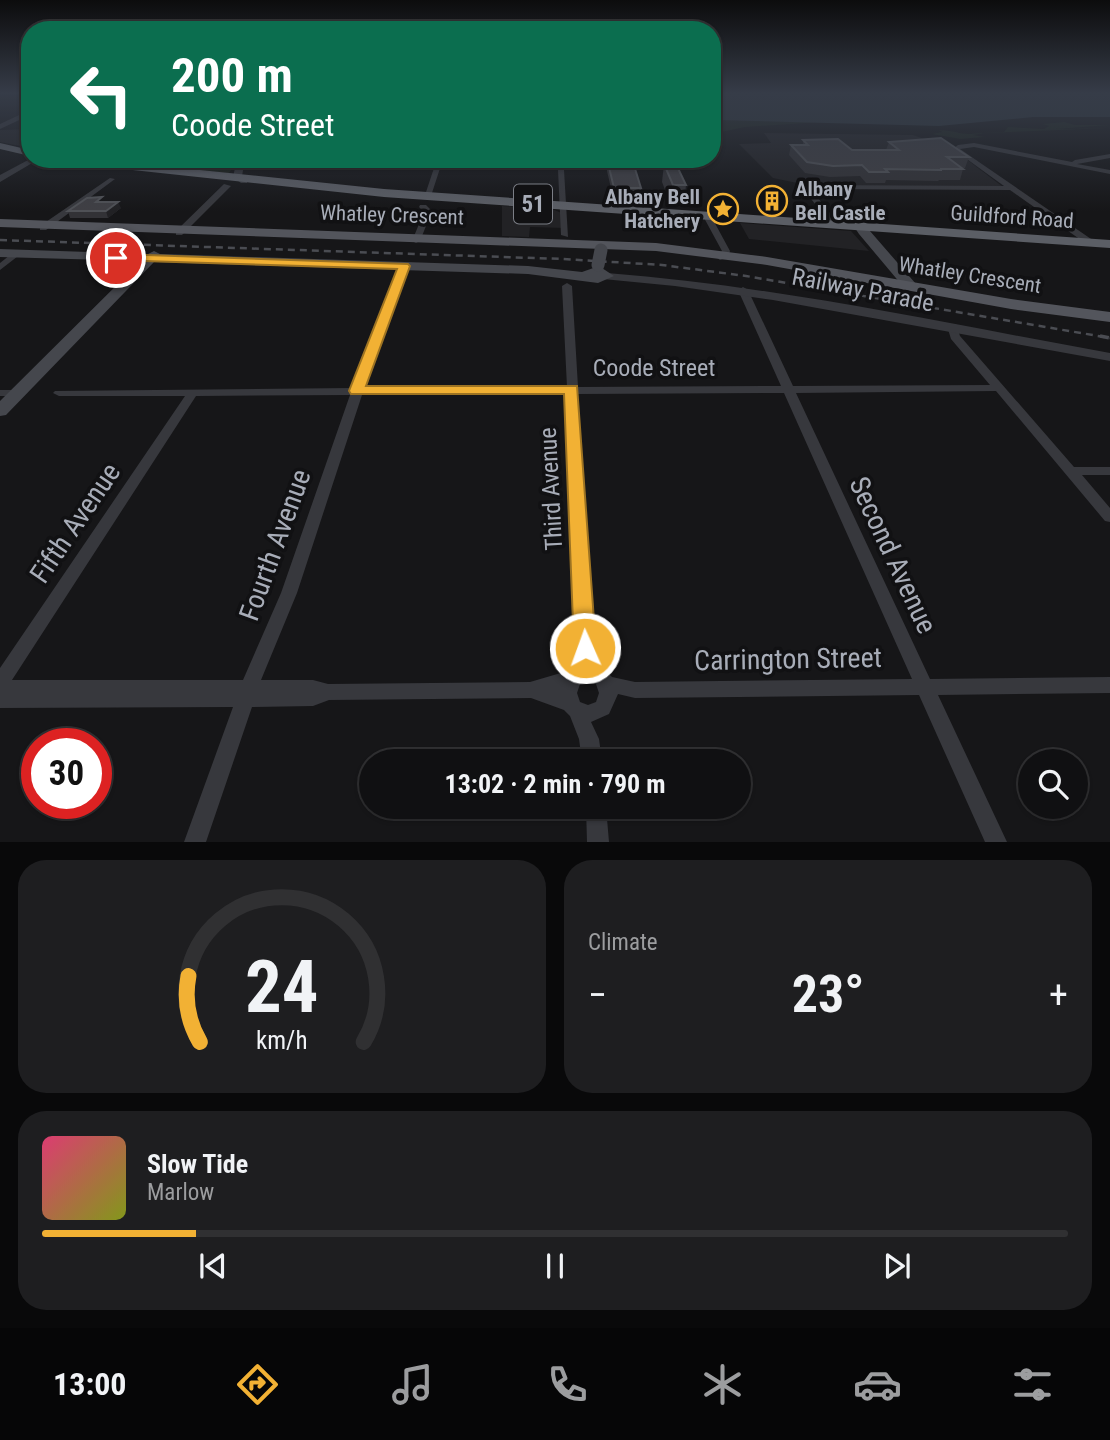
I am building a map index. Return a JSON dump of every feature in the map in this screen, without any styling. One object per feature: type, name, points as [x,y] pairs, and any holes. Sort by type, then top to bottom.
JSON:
[{"type":"highway","points":[[0,146],[21,151]]},
{"type":"highway","name":"Guildford Road","points":[[142,168],[425,202],[563,206],[1110,244]]},
{"type":"main road","name":"Whatley Crescent","points":[[0,225],[417,239],[720,253],[911,287],[1110,317]]},
{"type":"main road","points":[[860,227],[911,287]]},
{"type":"main road","points":[[599,271],[606,247]]},
{"type":"main road","name":"Railway Parade","points":[[0,253],[599,271]]},
{"type":"main road","points":[[0,411],[156,257]]},
{"type":"street","points":[[1091,243],[956,149],[974,145],[1110,172]]},
{"type":"street","points":[[1068,163],[1110,156]]},
{"type":"street","points":[[0,179],[21,167]]},
{"type":"street","points":[[241,168],[242,179]]},
{"type":"street","points":[[417,239],[428,212],[425,202],[437,168]]},
{"type":"street","points":[[559,168],[565,235]]},
{"type":"street","points":[[46,226],[112,179]]},
{"type":"street","points":[[181,231],[227,186]]},
{"type":"street","points":[[828,224],[824,210],[806,187],[1012,188]]},
{"type":"street","points":[[706,216],[720,253]]},
{"type":"street","points":[[0,267],[18,253]]},
{"type":"street","name":"Fourth Avenue","points":[[195,842],[247,694],[292,583],[357,391],[404,266]]},
{"type":"street","name":"Railway Parade","points":[[599,271],[677,279],[1110,355]]},
{"type":"street","name":"Third Avenue","points":[[567,285],[588,678]]},
{"type":"street","name":"Second Avenue","points":[[743,292],[996,842]]},
{"type":"street","points":[[953,328],[955,337],[997,388],[1110,517]]},
{"type":"street","name":"Coode Street","points":[[59,393],[997,388]]},
{"type":"street","name":"Fifth Avenue","points":[[0,686],[193,392]]},
{"type":"street","points":[[0,393],[18,393]]},
{"type":"street","points":[[1069,471],[1110,471]]},
{"type":"street","points":[[589,738],[602,707],[610,697],[588,678],[566,693],[589,738],[590,749]]},
{"type":"street","name":"Carrington Street","points":[[0,686],[313,698],[328,692],[530,690],[588,678],[635,690],[1110,685]]},
{"type":"street","name":"Carrington Street","points":[[530,690],[590,712],[635,690]]},
{"type":"street","name":"Carrington Street","points":[[0,700],[247,694]]},
{"type":"street","points":[[597,819],[598,842]]},
{"type":"shaded area","points":[[0,132],[21,132],[21,146],[0,142]]},
{"type":"shaded area","points":[[957,132],[1003,132],[960,139],[932,134]]},
{"type":"shaded area","points":[[764,133],[913,135],[953,149],[1007,190],[812,186],[773,178],[739,144],[771,143]]},
{"type":"shaded area","points":[[173,168],[233,168],[229,173]]},
{"type":"shaded area","points":[[502,206],[552,209],[564,214],[564,228],[530,227],[529,237],[502,236]]},
{"type":"shaded area","points":[[740,223],[851,231],[869,251],[749,239]]},
{"type":"building","points":[[941,138],[969,157],[947,157],[963,169],[885,169],[888,172],[869,172],[862,165],[833,166],[807,162],[791,145],[808,145],[803,140],[838,139],[852,150],[899,150],[889,142]]},
{"type":"building","points":[[609,168],[635,168],[641,188],[614,188]]},
{"type":"building","points":[[666,168],[678,168],[686,185],[673,185]]},
{"type":"building","points":[[102,197],[96,202],[118,202],[106,211],[68,211],[87,198]]},
{"type":"railway","points":[[0,240],[563,259],[662,265],[746,276],[1110,338],[1100,336]]},
{"type":"place","name":"Albany Bell Castle","points":[[772,201]]},
{"type":"place","name":"Albany Bell Hatchery","points":[[723,209]]},
{"type":"route","points":[[116,258],[404,266],[357,391],[572,389],[585,648]]}]
